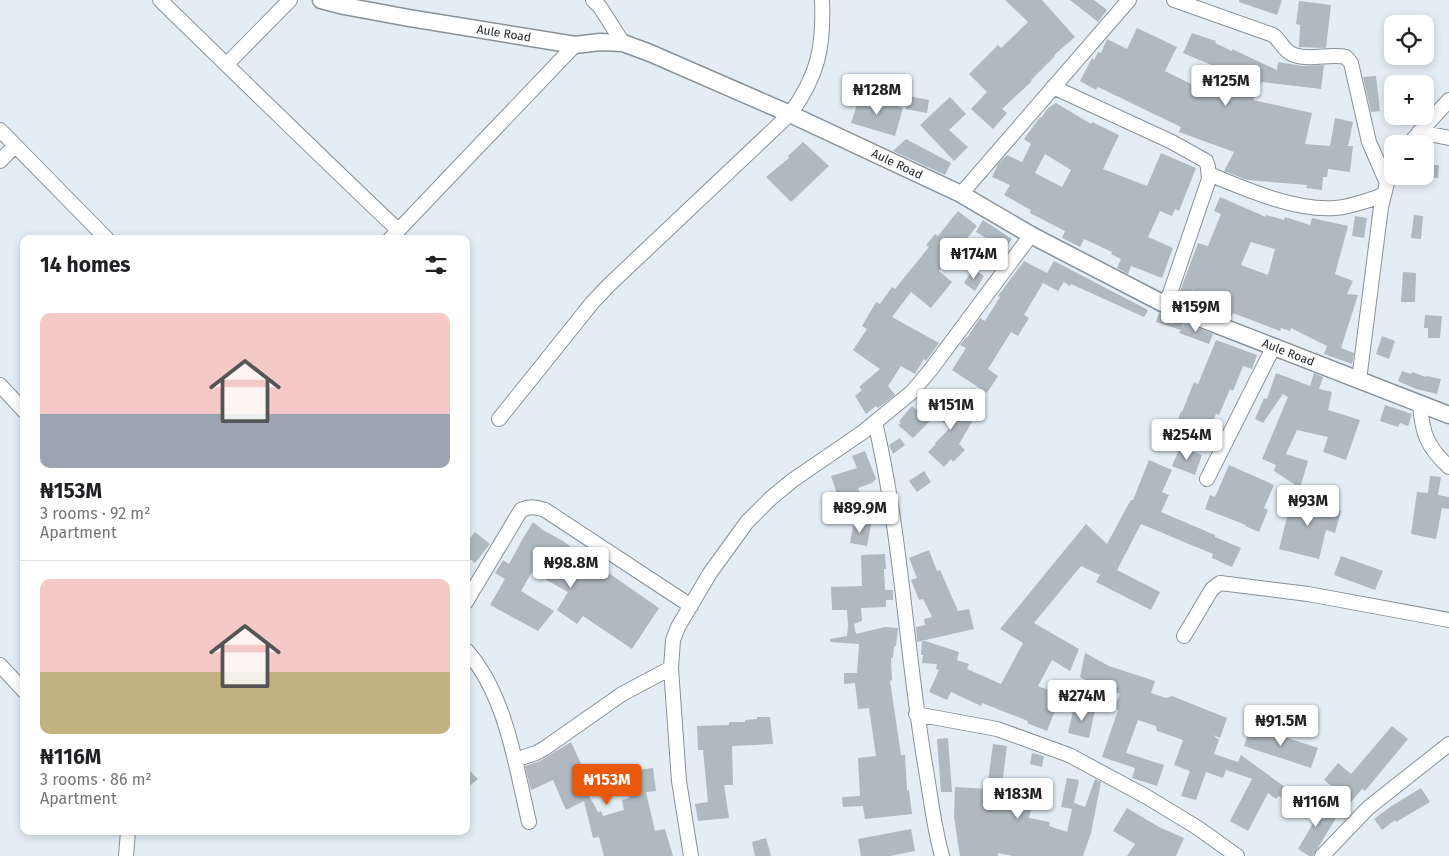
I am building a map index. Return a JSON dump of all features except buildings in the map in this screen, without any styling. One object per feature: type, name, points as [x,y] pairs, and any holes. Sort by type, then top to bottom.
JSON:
[{"type":"street","points":[[160,0],[227,64],[394,234],[575,45]]},
{"type":"street","points":[[227,64],[290,0]]},
{"type":"street","name":"Aule Road","points":[[321,0],[409,18],[575,45],[600,42],[623,43],[650,52],[790,114],[961,194],[1031,235],[1166,305],[1449,415]]},
{"type":"street","points":[[592,0],[600,7],[623,43]]},
{"type":"street","points":[[499,419],[592,303],[609,285],[790,114],[805,93],[814,73],[823,23],[822,0]]},
{"type":"street","points":[[961,194],[1129,0]]},
{"type":"street","points":[[1174,0],[1207,6],[1273,36],[1280,40],[1290,53],[1299,56],[1346,57],[1351,63],[1369,142],[1384,174]]},
{"type":"street","points":[[1053,87],[1190,152],[1206,162],[1209,174],[1208,179],[1166,305]]},
{"type":"street","points":[[1416,135],[1449,100]]},
{"type":"street","points":[[0,130],[103,235]]},
{"type":"street","points":[[1419,132],[1449,138]]},
{"type":"street","points":[[0,161],[15,146]]},
{"type":"street","points":[[1209,174],[1254,192],[1313,207],[1334,208],[1348,206],[1385,185]]},
{"type":"street","points":[[1359,380],[1388,185]]},
{"type":"street","points":[[690,856],[679,781],[670,668],[673,640],[678,627],[710,573],[747,522],[792,480],[874,422],[912,392],[1031,235]]},
{"type":"street","points":[[1207,479],[1273,348]]},
{"type":"street","points":[[0,385],[20,407]]},
{"type":"street","points":[[1420,404],[1423,430],[1430,448],[1449,467]]},
{"type":"street","points":[[874,422],[893,511],[916,714],[942,856]]},
{"type":"street","points":[[470,595],[521,510],[535,507],[545,510],[691,606]]},
{"type":"street","points":[[1184,636],[1212,588],[1220,583],[1308,594],[1449,620]]},
{"type":"street","points":[[470,656],[486,679],[500,708],[515,760],[529,822]]},
{"type":"street","points":[[515,760],[545,748],[622,694],[670,668]]},
{"type":"street","points":[[2,672],[20,688]]},
{"type":"street","points":[[916,714],[997,729],[1068,755],[1190,823],[1237,856]]},
{"type":"street","points":[[1322,856],[1368,808],[1449,744]]},
{"type":"street","points":[[126,856],[128,835]]}]
